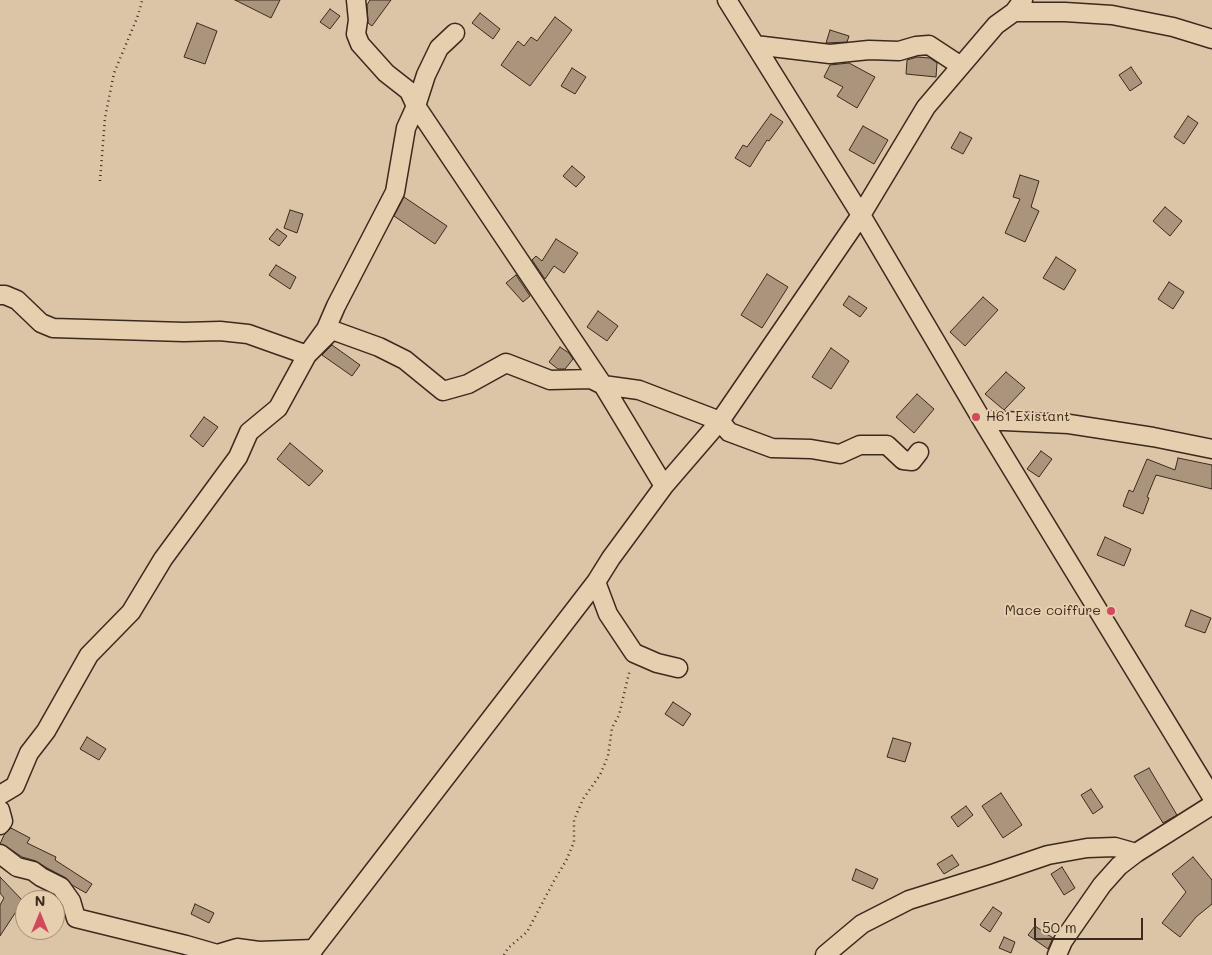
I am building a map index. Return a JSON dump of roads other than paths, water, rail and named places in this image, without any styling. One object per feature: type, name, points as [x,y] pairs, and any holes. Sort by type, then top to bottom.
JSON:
[{"type":"street","points":[[356,0],[358,20],[356,34],[360,44],[386,73],[409,91],[416,106],[602,385],[664,486]]},
{"type":"street","points":[[727,0],[861,215],[982,420],[1212,797]]},
{"type":"street","points":[[0,854],[17,866],[33,871],[61,887],[71,901],[76,918],[186,945],[217,955],[237,948],[258,951],[312,952],[596,582],[611,558],[664,486],[721,428],[861,215],[926,107],[996,25],[1018,6],[1112,15],[1173,27],[1212,39]]},
{"type":"street","points":[[0,795],[15,786],[29,753],[46,731],[89,655],[131,612],[163,558],[238,457],[249,432],[278,408],[307,354],[326,329],[395,192],[406,128],[416,106],[426,75],[439,48],[455,32]]},
{"type":"street","points":[[755,44],[830,54],[869,50],[899,51],[916,46],[929,45],[961,66]]},
{"type":"street","points":[[0,295],[17,300],[41,323],[53,328],[184,332],[220,331],[248,334],[307,354]]},
{"type":"street","points":[[307,354],[332,330],[379,347],[405,360],[442,391],[468,384],[506,363],[550,380],[591,379],[602,385],[639,390],[721,428],[772,448],[811,449],[840,454],[860,445],[887,445],[903,460],[912,462],[919,452]]},
{"type":"street","points":[[982,420],[1069,424],[1153,437],[1212,449]]},
{"type":"street","points":[[596,582],[608,614],[634,653],[678,668]]},
{"type":"street","points":[[1057,955],[1063,941],[1102,885],[1119,866],[1136,853],[1212,805]]},
{"type":"street","points":[[0,810],[3,821],[0,825]]},
{"type":"street","points":[[825,955],[862,924],[909,900],[1048,854],[1087,848],[1115,847],[1136,853]]},
{"type":"place","name":"H61 Existant","points":[[976,417]]},
{"type":"place","name":"Mace coiffure","points":[[1111,611]]}]
